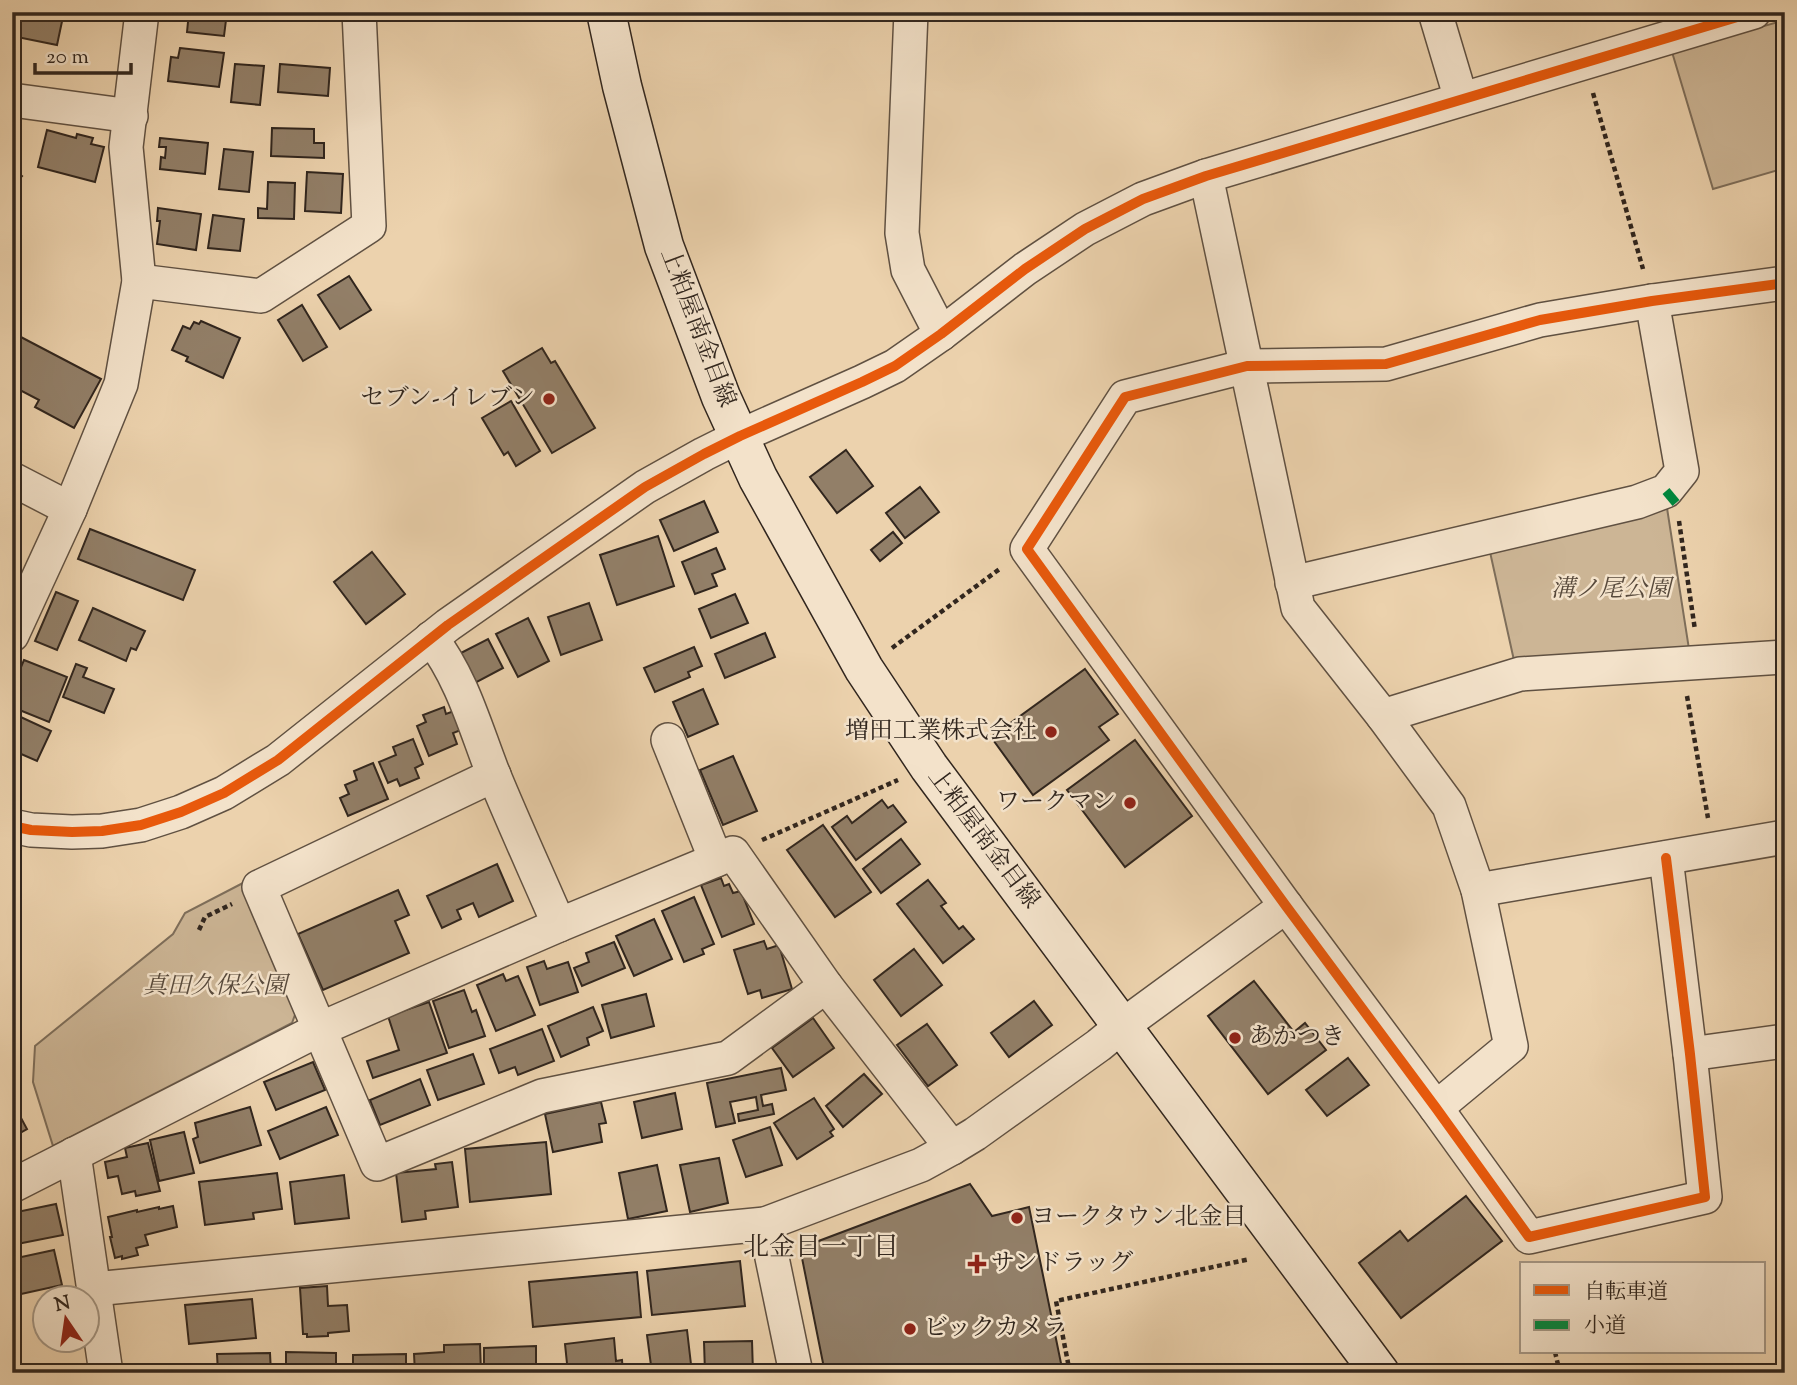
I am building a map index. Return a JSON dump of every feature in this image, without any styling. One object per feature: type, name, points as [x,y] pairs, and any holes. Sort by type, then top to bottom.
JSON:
[{"type":"main road","name":"上粕屋南金目線","points":[[606,12],[622,86],[664,246],[721,397],[758,478],[864,669],[929,767],[1380,1373]]},
{"type":"street","points":[[12,635],[70,509],[121,384],[139,281],[126,147],[142,12]]},
{"type":"street","points":[[139,281],[261,296],[369,226],[359,12]]},
{"type":"street","points":[[911,12],[902,233],[908,270],[942,334]]},
{"type":"street","points":[[1435,12],[1461,99]]},
{"type":"street","points":[[12,826],[58,831],[102,831],[141,825],[181,813],[214,798],[278,760],[431,638],[645,487],[740,436],[895,366],[942,334],[1025,269],[1085,229],[1143,199],[1206,176],[1754,12]]},
{"type":"street","points":[[12,100],[131,116]]},
{"type":"street","points":[[1206,176],[1298,608],[1383,716],[1448,806],[1478,890],[1511,1046],[1436,1108]]},
{"type":"street","points":[[1666,858],[1705,1196],[1529,1237],[1027,549],[1125,397],[1247,366],[1386,364],[1540,320],[1785,283]]},
{"type":"street","points":[[1292,583],[1637,502],[1665,491],[1682,471],[1652,301]]},
{"type":"street","points":[[12,480],[70,509]]},
{"type":"street","points":[[431,638],[444,654],[455,676],[494,775],[559,925]]},
{"type":"street","points":[[1383,716],[1520,674],[1785,657]]},
{"type":"street","points":[[668,740],[716,860]]},
{"type":"street","points":[[494,775],[259,887],[377,1164],[542,1096],[728,1058],[826,986]]},
{"type":"street","points":[[1478,890],[1785,837]]},
{"type":"street","points":[[12,1186],[320,1029],[733,853],[826,986],[952,1148]]},
{"type":"street","points":[[102,1288],[765,1224],[922,1165],[975,1134],[1286,906]]},
{"type":"street","points":[[1690,1054],[1785,1041]]},
{"type":"street","points":[[74,1154],[93,1284]]},
{"type":"street","points":[[765,1224],[796,1373]]},
{"type":"street","points":[[102,1345],[106,1373]]},
{"type":"path","points":[[1585,61],[1652,301]]},
{"type":"path","points":[[1678,511],[1691,664],[1714,850]]},
{"type":"path","points":[[864,669],[1027,549]]},
{"type":"path","points":[[752,845],[902,778]]},
{"type":"path","points":[[199,930],[205,917],[237,901]]},
{"type":"path","points":[[1070,1373],[1056,1301],[1258,1257]]},
{"type":"path","points":[[1555,1354],[1560,1373]]},
{"type":"green space","points":[[1785,20],[1785,168],[1713,189],[1672,52]]},
{"type":"green space","name":"溝ノ尾公園","points":[[1667,508],[1689,649],[1515,665],[1490,552]]},
{"type":"green space","name":"真田久保公園","points":[[243,883],[293,999],[296,1012],[292,1023],[53,1146],[33,1082],[35,1046],[173,934],[185,913]]},
{"type":"building","points":[[14,12],[64,12],[57,45],[12,36]]},
{"type":"building","points":[[189,12],[227,12],[224,36],[187,32]]},
{"type":"building","points":[[180,48],[224,53],[219,87],[168,81],[171,57],[178,58]]},
{"type":"building","points":[[235,64],[264,66],[260,105],[231,102]]},
{"type":"building","points":[[280,64],[330,68],[328,96],[278,92]]},
{"type":"building","points":[[272,128],[314,129],[314,143],[324,143],[324,158],[271,156]]},
{"type":"building","points":[[47,130],[76,138],[77,134],[93,138],[91,144],[104,147],[95,182],[38,167]]},
{"type":"building","points":[[160,138],[208,143],[205,174],[160,169],[161,157],[165,158],[166,147],[159,147]]},
{"type":"building","points":[[224,149],[253,152],[249,192],[219,189]]},
{"type":"building","points":[[12,168],[22,176],[12,187]]},
{"type":"building","points":[[307,172],[343,174],[341,213],[305,211]]},
{"type":"building","points":[[268,182],[295,183],[294,219],[258,218],[258,208],[267,209]]},
{"type":"building","points":[[158,208],[201,214],[196,250],[157,244],[160,221],[157,221]]},
{"type":"building","points":[[213,215],[244,219],[240,251],[208,248]]},
{"type":"building","points":[[349,276],[371,310],[340,329],[318,295]]},
{"type":"building","points":[[302,305],[327,347],[303,361],[278,320]]},
{"type":"building","points":[[201,321],[240,338],[223,378],[186,361],[188,357],[172,350],[183,326],[190,329],[194,322],[199,324]]},
{"type":"building","points":[[17,335],[101,379],[74,428],[35,407],[39,400],[12,386],[12,344]]},
{"type":"building","name":"セブン-イレブン","points":[[542,348],[551,363],[555,361],[595,428],[552,453],[503,371]]},
{"type":"building","points":[[511,401],[540,451],[516,466],[508,452],[504,455],[482,418]]},
{"type":"building","points":[[846,450],[873,486],[837,513],[810,477]]},
{"type":"building","points":[[920,487],[939,512],[905,538],[886,513]]},
{"type":"building","points":[[704,501],[718,532],[674,551],[660,520]]},
{"type":"building","points":[[90,529],[195,570],[183,600],[78,559]]},
{"type":"building","points":[[893,532],[902,543],[880,561],[871,550]]},
{"type":"building","points":[[658,536],[674,586],[617,605],[600,555]]},
{"type":"building","points":[[716,548],[725,569],[712,574],[717,586],[695,594],[682,562]]},
{"type":"building","points":[[372,552],[405,594],[366,624],[334,582]]},
{"type":"building","points":[[56,592],[78,601],[57,650],[35,641]]},
{"type":"building","points":[[735,594],[748,623],[711,638],[699,609]]},
{"type":"building","points":[[589,603],[602,640],[561,655],[548,617]]},
{"type":"building","points":[[93,608],[145,631],[136,650],[131,648],[126,661],[79,640]]},
{"type":"building","points":[[528,618],[549,661],[518,677],[496,634]]},
{"type":"building","points":[[765,633],[775,657],[725,678],[715,654]]},
{"type":"building","points":[[488,639],[503,668],[473,684],[457,655]]},
{"type":"building","points":[[694,647],[702,666],[688,672],[690,677],[655,692],[644,668]]},
{"type":"building","points":[[24,660],[67,677],[49,722],[12,707],[12,688]]},
{"type":"building","points":[[76,664],[87,668],[83,677],[114,689],[104,713],[63,697]]},
{"type":"building","name":"増田工業株式会社","points":[[1085,669],[1118,714],[1099,727],[1109,740],[1033,795],[991,737]]},
{"type":"building","points":[[703,689],[718,724],[688,737],[673,702]]},
{"type":"building","points":[[444,707],[446,714],[454,711],[461,730],[453,733],[457,744],[429,756],[417,726],[426,722],[423,715]]},
{"type":"building","points":[[12,713],[51,731],[37,761],[12,750]]},
{"type":"building","points":[[413,739],[423,764],[415,768],[419,778],[400,786],[397,779],[388,783],[379,762],[396,755],[393,747]]},
{"type":"building","name":"ワークマン","points":[[1135,740],[1192,816],[1125,867],[1067,790]]},
{"type":"building","points":[[733,756],[757,811],[723,825],[700,770]]},
{"type":"building","points":[[373,763],[388,799],[348,816],[340,798],[349,794],[345,785],[357,780],[354,771]]},
{"type":"building","points":[[882,800],[888,808],[893,805],[906,822],[856,860],[832,827],[847,816],[852,823]]},
{"type":"building","points":[[823,825],[871,892],[835,917],[787,850]]},
{"type":"building","points":[[901,839],[920,864],[881,893],[863,869]]},
{"type":"building","points":[[497,864],[513,901],[479,917],[473,903],[457,910],[461,919],[442,928],[427,896]]},
{"type":"building","points":[[12,867],[17,868],[12,892]]},
{"type":"building","points":[[721,878],[724,886],[729,884],[733,893],[741,891],[754,924],[722,937],[701,885]]},
{"type":"building","points":[[928,880],[946,903],[941,906],[959,929],[963,926],[974,939],[943,963],[897,904]]},
{"type":"building","points":[[398,890],[409,915],[395,921],[409,953],[323,990],[298,934]]},
{"type":"building","points":[[694,897],[714,944],[702,949],[704,954],[684,962],[662,911]]},
{"type":"building","points":[[654,919],[672,959],[634,976],[616,936]]},
{"type":"building","points":[[764,941],[767,949],[779,945],[792,989],[762,998],[760,990],[748,994],[734,950]]},
{"type":"building","points":[[614,942],[625,968],[582,986],[574,968],[589,962],[586,953]]},
{"type":"building","points":[[914,949],[942,985],[901,1016],[874,980]]},
{"type":"building","points":[[544,961],[547,969],[568,962],[578,992],[540,1005],[527,967]]},
{"type":"building","points":[[503,974],[506,981],[518,976],[535,1015],[496,1031],[477,985]]},
{"type":"building","points":[[1254,981],[1294,1032],[1305,1023],[1326,1050],[1268,1094],[1208,1016]]},
{"type":"building","points":[[464,990],[472,1012],[476,1010],[485,1036],[449,1048],[433,1001]]},
{"type":"building","points":[[646,994],[654,1026],[611,1038],[602,1005]]},
{"type":"building","points":[[1034,1001],[1052,1025],[1009,1057],[991,1033]]},
{"type":"building","points":[[429,1002],[447,1053],[373,1078],[367,1061],[399,1050],[388,1016]]},
{"type":"building","points":[[593,1007],[603,1031],[587,1038],[589,1045],[561,1057],[548,1026]]},
{"type":"building","points":[[813,1018],[834,1048],[793,1077],[772,1048]]},
{"type":"building","points":[[927,1024],[957,1065],[928,1086],[897,1045]]},
{"type":"building","points":[[542,1029],[554,1061],[518,1075],[515,1067],[499,1073],[490,1049]]},
{"type":"building","points":[[473,1054],[484,1084],[438,1100],[427,1070]]},
{"type":"building","points":[[1348,1058],[1369,1085],[1327,1116],[1306,1090]]},
{"type":"building","points":[[313,1062],[325,1090],[276,1110],[264,1082]]},
{"type":"building","points":[[781,1068],[786,1090],[761,1095],[763,1106],[772,1104],[774,1114],[739,1121],[738,1114],[758,1110],[756,1097],[730,1102],[735,1123],[716,1127],[707,1083]]},
{"type":"building","points":[[864,1074],[882,1094],[843,1127],[826,1106]]},
{"type":"building","points":[[420,1079],[430,1105],[380,1125],[370,1100]]},
{"type":"building","points":[[675,1093],[682,1129],[642,1138],[634,1102]]},
{"type":"building","points":[[814,1098],[834,1129],[830,1132],[833,1136],[797,1159],[774,1123]]},
{"type":"building","points":[[601,1102],[606,1123],[599,1124],[602,1142],[553,1152],[545,1114]]},
{"type":"building","points":[[14,1105],[27,1129],[13,1137],[15,1141],[12,1142],[12,1106]]},
{"type":"building","points":[[250,1107],[261,1145],[200,1163],[193,1139],[198,1137],[195,1123]]},
{"type":"building","points":[[326,1107],[338,1135],[280,1159],[268,1131]]},
{"type":"building","points":[[770,1127],[782,1165],[746,1177],[733,1140]]},
{"type":"building","points":[[184,1132],[194,1173],[159,1181],[150,1140]]},
{"type":"building","points":[[546,1142],[551,1194],[470,1202],[465,1149]]},
{"type":"building","points":[[148,1143],[160,1191],[136,1196],[135,1191],[122,1194],[118,1176],[108,1178],[105,1162],[127,1157],[125,1148]]},
{"type":"building","points":[[719,1158],[728,1203],[690,1212],[680,1165]]},
{"type":"building","points":[[452,1162],[458,1207],[425,1211],[426,1219],[402,1222],[396,1173],[436,1169],[435,1164]]},
{"type":"building","points":[[657,1165],[667,1211],[628,1219],[619,1173]]},
{"type":"building","points":[[277,1173],[282,1209],[253,1213],[254,1219],[205,1225],[199,1182]]},
{"type":"building","points":[[344,1175],[349,1218],[295,1224],[290,1182]]},
{"type":"building","points":[[970,1184],[992,1216],[1029,1207],[1063,1373],[825,1373],[800,1248]]},
{"type":"building","points":[[1466,1196],[1502,1241],[1401,1318],[1359,1263],[1400,1231],[1408,1241]]},
{"type":"building","points":[[56,1204],[63,1235],[12,1245],[12,1213]]},
{"type":"building","points":[[173,1206],[177,1227],[145,1235],[148,1245],[136,1248],[138,1255],[115,1258],[108,1217]]},
{"type":"building","points":[[54,1250],[62,1284],[32,1284],[32,1292],[12,1296],[12,1259]]},
{"type":"building","points":[[740,1261],[745,1306],[652,1315],[647,1271]]},
{"type":"building","points":[[637,1272],[641,1317],[533,1327],[529,1282]]},
{"type":"building","points":[[327,1286],[328,1306],[347,1305],[349,1331],[307,1337],[307,1334],[303,1334],[300,1288]]},
{"type":"building","points":[[252,1299],[256,1338],[189,1344],[185,1305]]},
{"type":"building","points":[[687,1330],[692,1373],[652,1373],[647,1335]]},
{"type":"building","points":[[614,1338],[616,1361],[622,1360],[623,1373],[568,1373],[565,1344]]},
{"type":"building","points":[[752,1341],[753,1373],[705,1373],[704,1342]]},
{"type":"building","points":[[480,1344],[481,1373],[415,1373],[414,1354],[444,1352],[444,1345]]},
{"type":"building","points":[[536,1346],[536,1373],[484,1373],[484,1348]]},
{"type":"building","points":[[286,1352],[336,1353],[336,1373],[286,1373]]},
{"type":"building","points":[[270,1353],[271,1373],[218,1373],[217,1354]]},
{"type":"building","points":[[406,1354],[406,1373],[353,1373],[353,1355]]},
{"type":"marked path","points":[[1666,491],[1676,503]]},
{"type":"cycle path","points":[[12,826],[72,832],[141,825],[181,812],[224,793],[278,760],[448,625],[645,487],[740,436],[895,366],[1025,269],[1085,229],[1143,199],[1206,176],[1754,12]]},
{"type":"cycle path","points":[[1666,858],[1705,1197],[1529,1237],[1027,549],[1125,397],[1247,366],[1386,364],[1540,320],[1785,283]]},
{"type":"place","name":"セブン-イレブン","points":[[549,399]]},
{"type":"place","name":"増田工業株式会社","points":[[1051,732]]},
{"type":"place","name":"ワークマン","points":[[1130,803]]},
{"type":"place","name":"あかつき","points":[[1235,1038]]},
{"type":"place","name":"ヨークタウン北金目","points":[[1017,1218]]},
{"type":"place","name":"サンドラッグ","points":[[977,1264]]},
{"type":"place","name":"ビックカメラ","points":[[910,1329]]},
{"type":"district","name":"北金目一丁目","points":[[821,1248]]}]
